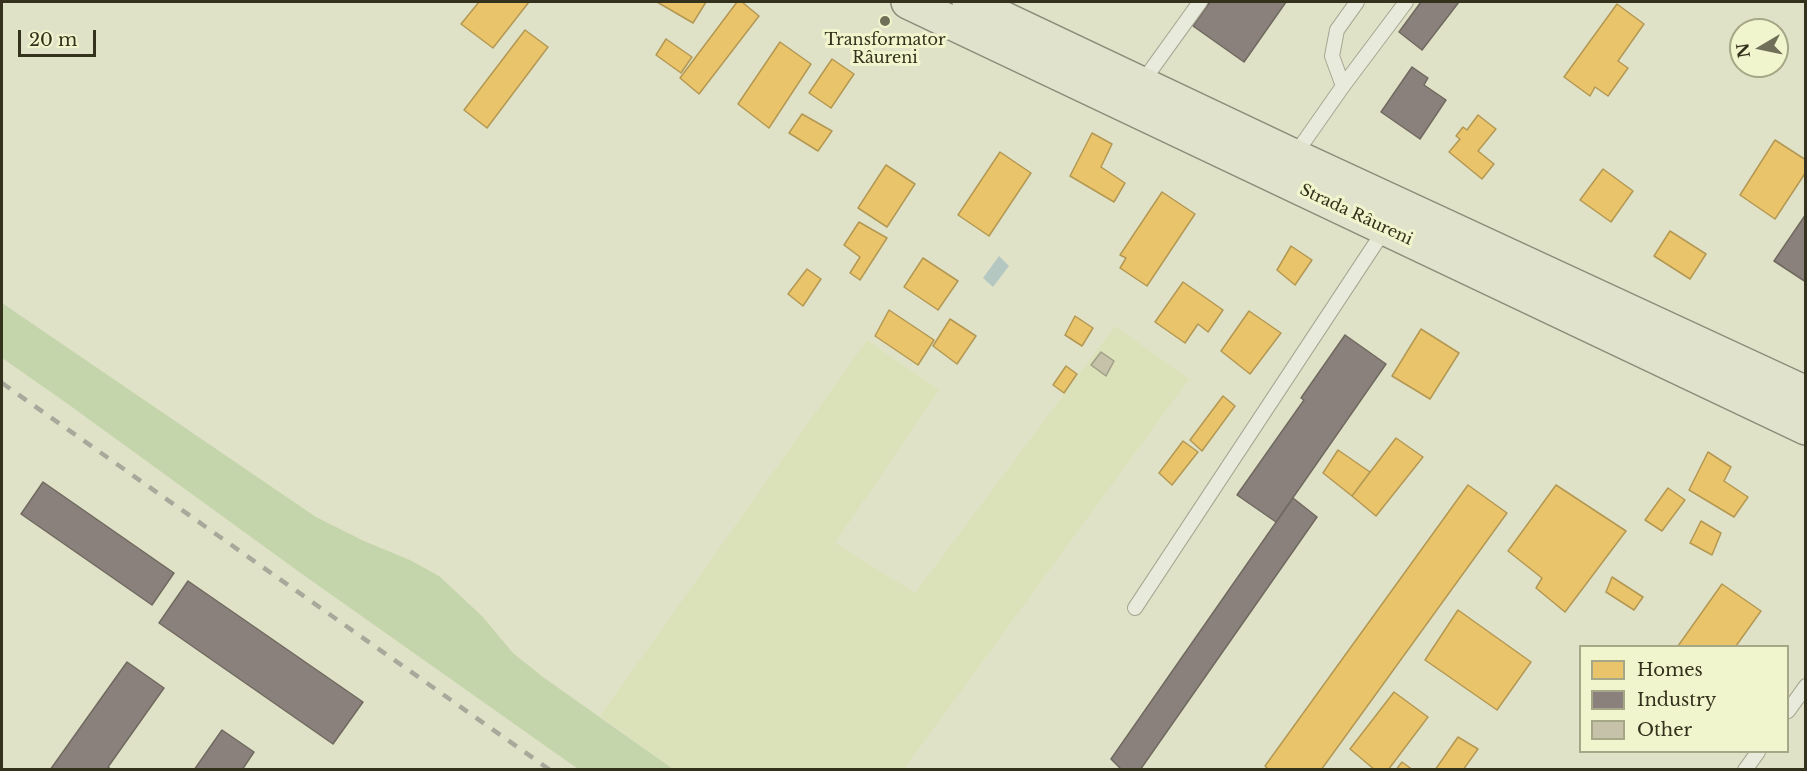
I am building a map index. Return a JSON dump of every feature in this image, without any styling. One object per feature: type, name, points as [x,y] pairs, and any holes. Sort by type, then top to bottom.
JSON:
[{"type":"main road","name":"Strada Râureni","points":[[908,2],[1806,428]]},
{"type":"main road","name":"Strada Râureni","points":[[969,2],[1294,156],[1806,393]]},
{"type":"lane","points":[[1142,84],[1200,2]]},
{"type":"lane","points":[[1343,86],[1332,56],[1337,30],[1357,2]]},
{"type":"lane","points":[[1294,156],[1406,2]]},
{"type":"lane","points":[[1135,608],[1385,229]]},
{"type":"lane","points":[[1789,710],[1806,686]]},
{"type":"lane","points":[[1745,770],[1757,753]]},
{"type":"green space","points":[[2,303],[316,517],[364,541],[410,560],[439,576],[482,616],[513,653],[543,677],[673,769],[578,769],[2,358]]},
{"type":"green space","points":[[1115,326],[1189,379],[904,769],[673,769],[600,716],[867,340],[939,390],[835,543],[915,593]]},
{"type":"shaded area","points":[[999,256],[1009,266],[993,287],[983,278]]},
{"type":"building: Homes","points":[[479,2],[529,2],[493,48],[461,24]]},
{"type":"building: Homes","points":[[657,2],[706,2],[693,23]]},
{"type":"building: Homes","points":[[737,2],[742,2],[759,16],[699,94],[680,78]]},
{"type":"building: Homes","points":[[1617,4],[1644,24],[1618,61],[1628,68],[1608,96],[1595,87],[1590,96],[1564,77]]},
{"type":"building: Homes","points":[[525,30],[548,47],[487,128],[464,110]]},
{"type":"building: Homes","points":[[666,39],[692,57],[681,73],[656,55]]},
{"type":"building: Homes","points":[[780,42],[811,64],[769,128],[738,104]]},
{"type":"building: Homes","points":[[832,59],[854,74],[831,108],[809,93]]},
{"type":"building: Homes","points":[[802,114],[832,131],[818,151],[789,133]]},
{"type":"building: Homes","points":[[1478,115],[1496,129],[1478,151],[1494,164],[1482,179],[1449,152],[1460,139],[1456,136],[1463,127],[1467,130]]},
{"type":"building: Homes","points":[[1092,133],[1112,144],[1101,167],[1125,183],[1114,202],[1070,176]]},
{"type":"building: Homes","points":[[1775,140],[1806,160],[1806,172],[1775,219],[1740,195]]},
{"type":"building: Homes","points":[[1000,152],[1031,173],[989,236],[958,215]]},
{"type":"building: Homes","points":[[886,165],[915,184],[887,227],[858,208]]},
{"type":"building: Homes","points":[[1603,169],[1633,191],[1611,222],[1580,200]]},
{"type":"building: Homes","points":[[1162,192],[1195,214],[1147,286],[1120,268],[1126,258],[1120,255]]},
{"type":"building: Homes","points":[[859,222],[887,238],[860,280],[850,273],[860,257],[844,245]]},
{"type":"building: Homes","points":[[1670,231],[1706,254],[1690,279],[1654,256]]},
{"type":"building: Homes","points":[[1291,246],[1312,260],[1295,285],[1277,270]]},
{"type":"building: Homes","points":[[923,258],[958,281],[938,310],[904,287]]},
{"type":"building: Homes","points":[[807,269],[821,279],[803,306],[788,294]]},
{"type":"building: Homes","points":[[1183,282],[1223,310],[1208,332],[1198,324],[1185,343],[1155,322]]},
{"type":"building: Homes","points":[[889,310],[934,340],[918,365],[875,336]]},
{"type":"building: Homes","points":[[1249,311],[1281,333],[1250,374],[1221,351]]},
{"type":"building: Homes","points":[[1075,316],[1093,328],[1082,346],[1065,335]]},
{"type":"building: Homes","points":[[950,319],[976,336],[957,364],[933,346]]},
{"type":"building: Homes","points":[[1421,329],[1459,353],[1430,399],[1392,376]]},
{"type":"building: Homes","points":[[1066,366],[1077,374],[1064,393],[1053,385]]},
{"type":"building: Homes","points":[[1223,396],[1235,406],[1202,451],[1190,440]]},
{"type":"building: Homes","points":[[1396,438],[1423,457],[1376,516],[1352,496]]},
{"type":"building: Homes","points":[[1183,441],[1198,452],[1172,485],[1159,473]]},
{"type":"building: Homes","points":[[1338,450],[1370,472],[1352,496],[1323,473]]},
{"type":"building: Homes","points":[[1708,452],[1731,467],[1724,481],[1748,497],[1734,517],[1689,490]]},
{"type":"building: Homes","points":[[1468,485],[1507,513],[1321,770],[1269,770],[1265,766]]},
{"type":"building: Homes","points":[[1556,485],[1626,531],[1565,612],[1536,588],[1542,578],[1508,551]]},
{"type":"building: Homes","points":[[1668,488],[1685,500],[1662,531],[1645,520]]},
{"type":"building: Homes","points":[[1701,521],[1721,533],[1712,555],[1690,543]]},
{"type":"building: Homes","points":[[1612,577],[1643,597],[1634,610],[1606,592]]},
{"type":"building: Homes","points":[[1722,584],[1761,611],[1737,645],[1679,645]]},
{"type":"building: Homes","points":[[1458,610],[1531,662],[1497,710],[1425,660]]},
{"type":"building: Homes","points":[[1394,692],[1428,717],[1388,770],[1375,770],[1350,749]]},
{"type":"building: Homes","points":[[1458,737],[1478,749],[1463,770],[1435,770]]},
{"type":"building: Homes","points":[[1402,762],[1413,770],[1396,770]]},
{"type":"building: Industry","points":[[1210,2],[1286,2],[1244,62],[1193,26]]},
{"type":"building: Industry","points":[[1421,2],[1459,2],[1422,50],[1399,32]]},
{"type":"building: Industry","points":[[1412,67],[1428,78],[1424,85],[1446,100],[1420,139],[1381,112]]},
{"type":"building: Industry","points":[[1806,214],[1806,282],[1774,261]]},
{"type":"building: Industry","points":[[1345,335],[1386,364],[1276,522],[1237,495],[1304,400],[1301,398]]},
{"type":"building: Industry","points":[[43,482],[174,573],[152,605],[21,514]]},
{"type":"building: Industry","points":[[1293,498],[1317,517],[1140,770],[1122,770],[1111,759]]},
{"type":"building: Industry","points":[[188,581],[363,702],[333,744],[159,623]]},
{"type":"building: Industry","points":[[127,662],[164,688],[108,767],[112,770],[50,770]]},
{"type":"building: Industry","points":[[222,730],[254,752],[242,770],[194,770]]},
{"type":"building: Other","points":[[1101,352],[1114,361],[1106,376],[1091,365]]},
{"type":"railway","points":[[2,383],[550,770]]},
{"type":"place","name":"Transformator Râureni","points":[[885,21]]}]
